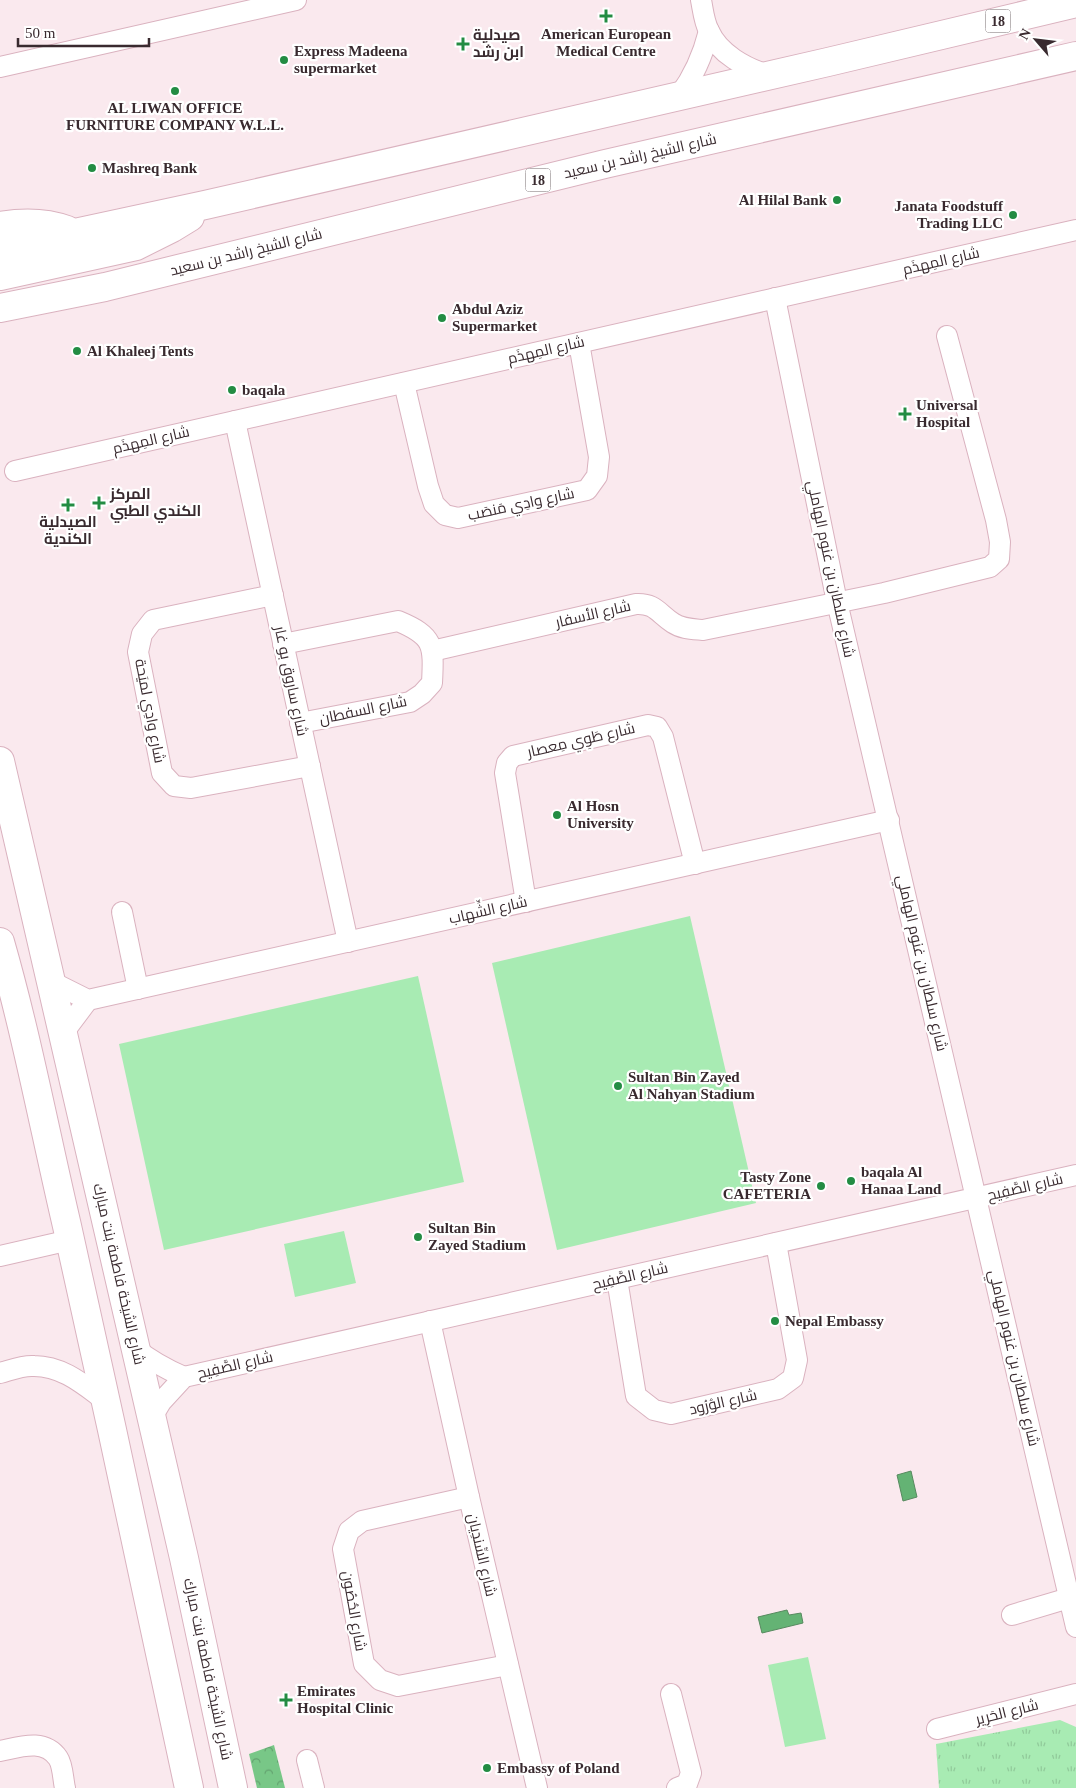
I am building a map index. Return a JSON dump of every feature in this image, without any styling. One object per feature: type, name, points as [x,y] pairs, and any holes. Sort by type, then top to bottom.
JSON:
[{"type":"main road","name":"18","points":[[0,249],[205,205],[1076,3]]},
{"type":"main road","name":"شارع الشيخ راشد بن سعيد","points":[[1,308],[106,287],[606,164],[1076,56]]},
{"type":"main road","points":[[0,276],[136,246],[172,228],[205,205]]},
{"type":"main road","points":[[0,226],[32,223],[78,233]]},
{"type":"main road","name":"شارع الشيخة فاطمة بنت مبارك","points":[[0,761],[152,1416],[233,1788]]},
{"type":"main road","points":[[0,942],[13,989],[106,1401],[189,1788]]},
{"type":"street","points":[[0,67],[296,0]]},
{"type":"street","points":[[701,0],[709,31],[728,54],[754,70],[768,75]]},
{"type":"street","points":[[680,96],[692,78],[701,59],[709,31]]},
{"type":"street","name":"شارع المِهذَم","points":[[15,471],[1076,230]]},
{"type":"street","name":"شارع سلطان بن غنوم الهاملي","points":[[775,298],[837,602],[1076,1627]]},
{"type":"street","name":"شارع الأسفار","points":[[432,651],[636,604],[646,604],[654,607],[674,624],[687,629],[703,630],[884,593],[990,567],[999,559],[1000,542],[996,520],[947,336]]},
{"type":"street","name":"شارع وادِي مَنصَب","points":[[404,383],[428,486],[434,504],[445,515],[458,518],[586,490],[597,476],[598,457],[579,343]]},
{"type":"street","name":"شارع ساروق بو غار","points":[[235,421],[348,942]]},
{"type":"street","name":"شارع وادِي لميَحة","points":[[273,595],[154,620],[142,634],[138,652],[162,773],[174,786],[191,788],[310,766]]},
{"type":"street","points":[[283,644],[398,621],[425,635],[432,651]]},
{"type":"street","name":"شارع السفطان","points":[[300,723],[410,702],[422,694],[432,683],[432,651]]},
{"type":"street","name":"شارع طَوِي مِعصار","points":[[526,902],[507,796],[505,774],[507,763],[513,756],[648,725],[657,727],[663,737],[695,864]]},
{"type":"street","name":"شارع الشِّهاب","points":[[88,1000],[889,820]]},
{"type":"street","points":[[122,912],[138,989]]},
{"type":"street","points":[[52,982],[88,1000],[64,1032]]},
{"type":"street","name":"شارع الصَّفِيح","points":[[152,1416],[161,1402],[184,1377],[1076,1176]]},
{"type":"street","points":[[0,1256],[70,1240]]},
{"type":"street","name":"شارع الوُرُود","points":[[617,1279],[636,1396],[654,1410],[671,1414],[778,1389],[793,1378],[797,1360],[776,1243]]},
{"type":"street","name":"شارع السِّندِيان","points":[[430,1321],[537,1788]]},
{"type":"street","name":"شارع الصَّفِيح","points":[[136,1349],[158,1365],[184,1377]]},
{"type":"street","points":[[0,1373],[33,1366],[56,1369],[73,1377],[106,1401]]},
{"type":"street","name":"شارع الحُصُون","points":[[469,1497],[362,1521],[349,1531],[343,1550],[364,1664],[380,1680],[398,1686],[508,1665]]},
{"type":"street","points":[[1012,1615],[1069,1598]]},
{"type":"street","points":[[671,1694],[691,1774],[687,1784],[677,1788]]},
{"type":"street","name":"شارع الحَرِير","points":[[937,1729],[1076,1694]]},
{"type":"street","points":[[0,1751],[36,1744],[48,1749],[59,1758],[65,1788]]},
{"type":"street","points":[[308,1760],[314,1788]]},
{"type":"green space","points":[[690,916],[756,1203],[557,1250],[492,963]]},
{"type":"green space","points":[[418,976],[464,1182],[164,1250],[119,1044]]},
{"type":"green space","points":[[344,1231],[356,1283],[295,1297],[284,1244]]},
{"type":"green space","points":[[808,1657],[826,1739],[785,1747],[768,1665]]},
{"type":"green space","points":[[1060,1720],[1076,1727],[1076,1788],[939,1788],[936,1744]]},
{"type":"green space","points":[[274,1745],[285,1788],[257,1788],[249,1754]]},
{"type":"shaded area","points":[[911,1471],[917,1497],[903,1501],[897,1475]]},
{"type":"shaded area","points":[[787,1610],[789,1615],[801,1613],[803,1623],[762,1633],[758,1617]]},
{"type":"place","name":"American European Medical Centre","points":[[606,16]]},
{"type":"place","name":"صيدلية ابن رشد","points":[[463,44]]},
{"type":"place","name":"Express Madeena supermarket","points":[[284,60]]},
{"type":"place","name":"AL LIWAN OFFICE FURNITURE COMPANY W.L.L.","points":[[175,91]]},
{"type":"place","name":"Mashreq Bank","points":[[92,168]]},
{"type":"place","name":"Al Hilal Bank","points":[[837,200]]},
{"type":"place","name":"Janata Foodstuff Trading LLC","points":[[1013,215]]},
{"type":"place","name":"Abdul Aziz Supermarket","points":[[442,318]]},
{"type":"place","name":"Al Khaleej Tents","points":[[77,351]]},
{"type":"place","name":"baqala","points":[[232,390]]},
{"type":"place","name":"Universal Hospital","points":[[905,414]]},
{"type":"place","name":"المركز الكندي الطبي","points":[[99,503]]},
{"type":"place","name":"الصيدلية الكندية","points":[[68,505]]},
{"type":"place","name":"Al Hosn University","points":[[557,815]]},
{"type":"place","name":"Sultan Bin Zayed Al Nahyan Stadium","points":[[618,1086]]},
{"type":"place","name":"baqala Al Hanaa Land","points":[[851,1181]]},
{"type":"place","name":"Tasty Zone CAFETERIA","points":[[821,1186]]},
{"type":"place","name":"Sultan Bin Zayed Stadium","points":[[418,1237]]},
{"type":"place","name":"Nepal Embassy","points":[[775,1321]]},
{"type":"place","name":"Emirates Hospital Clinic","points":[[286,1700]]},
{"type":"place","name":"Embassy of Poland","points":[[487,1768]]}]
